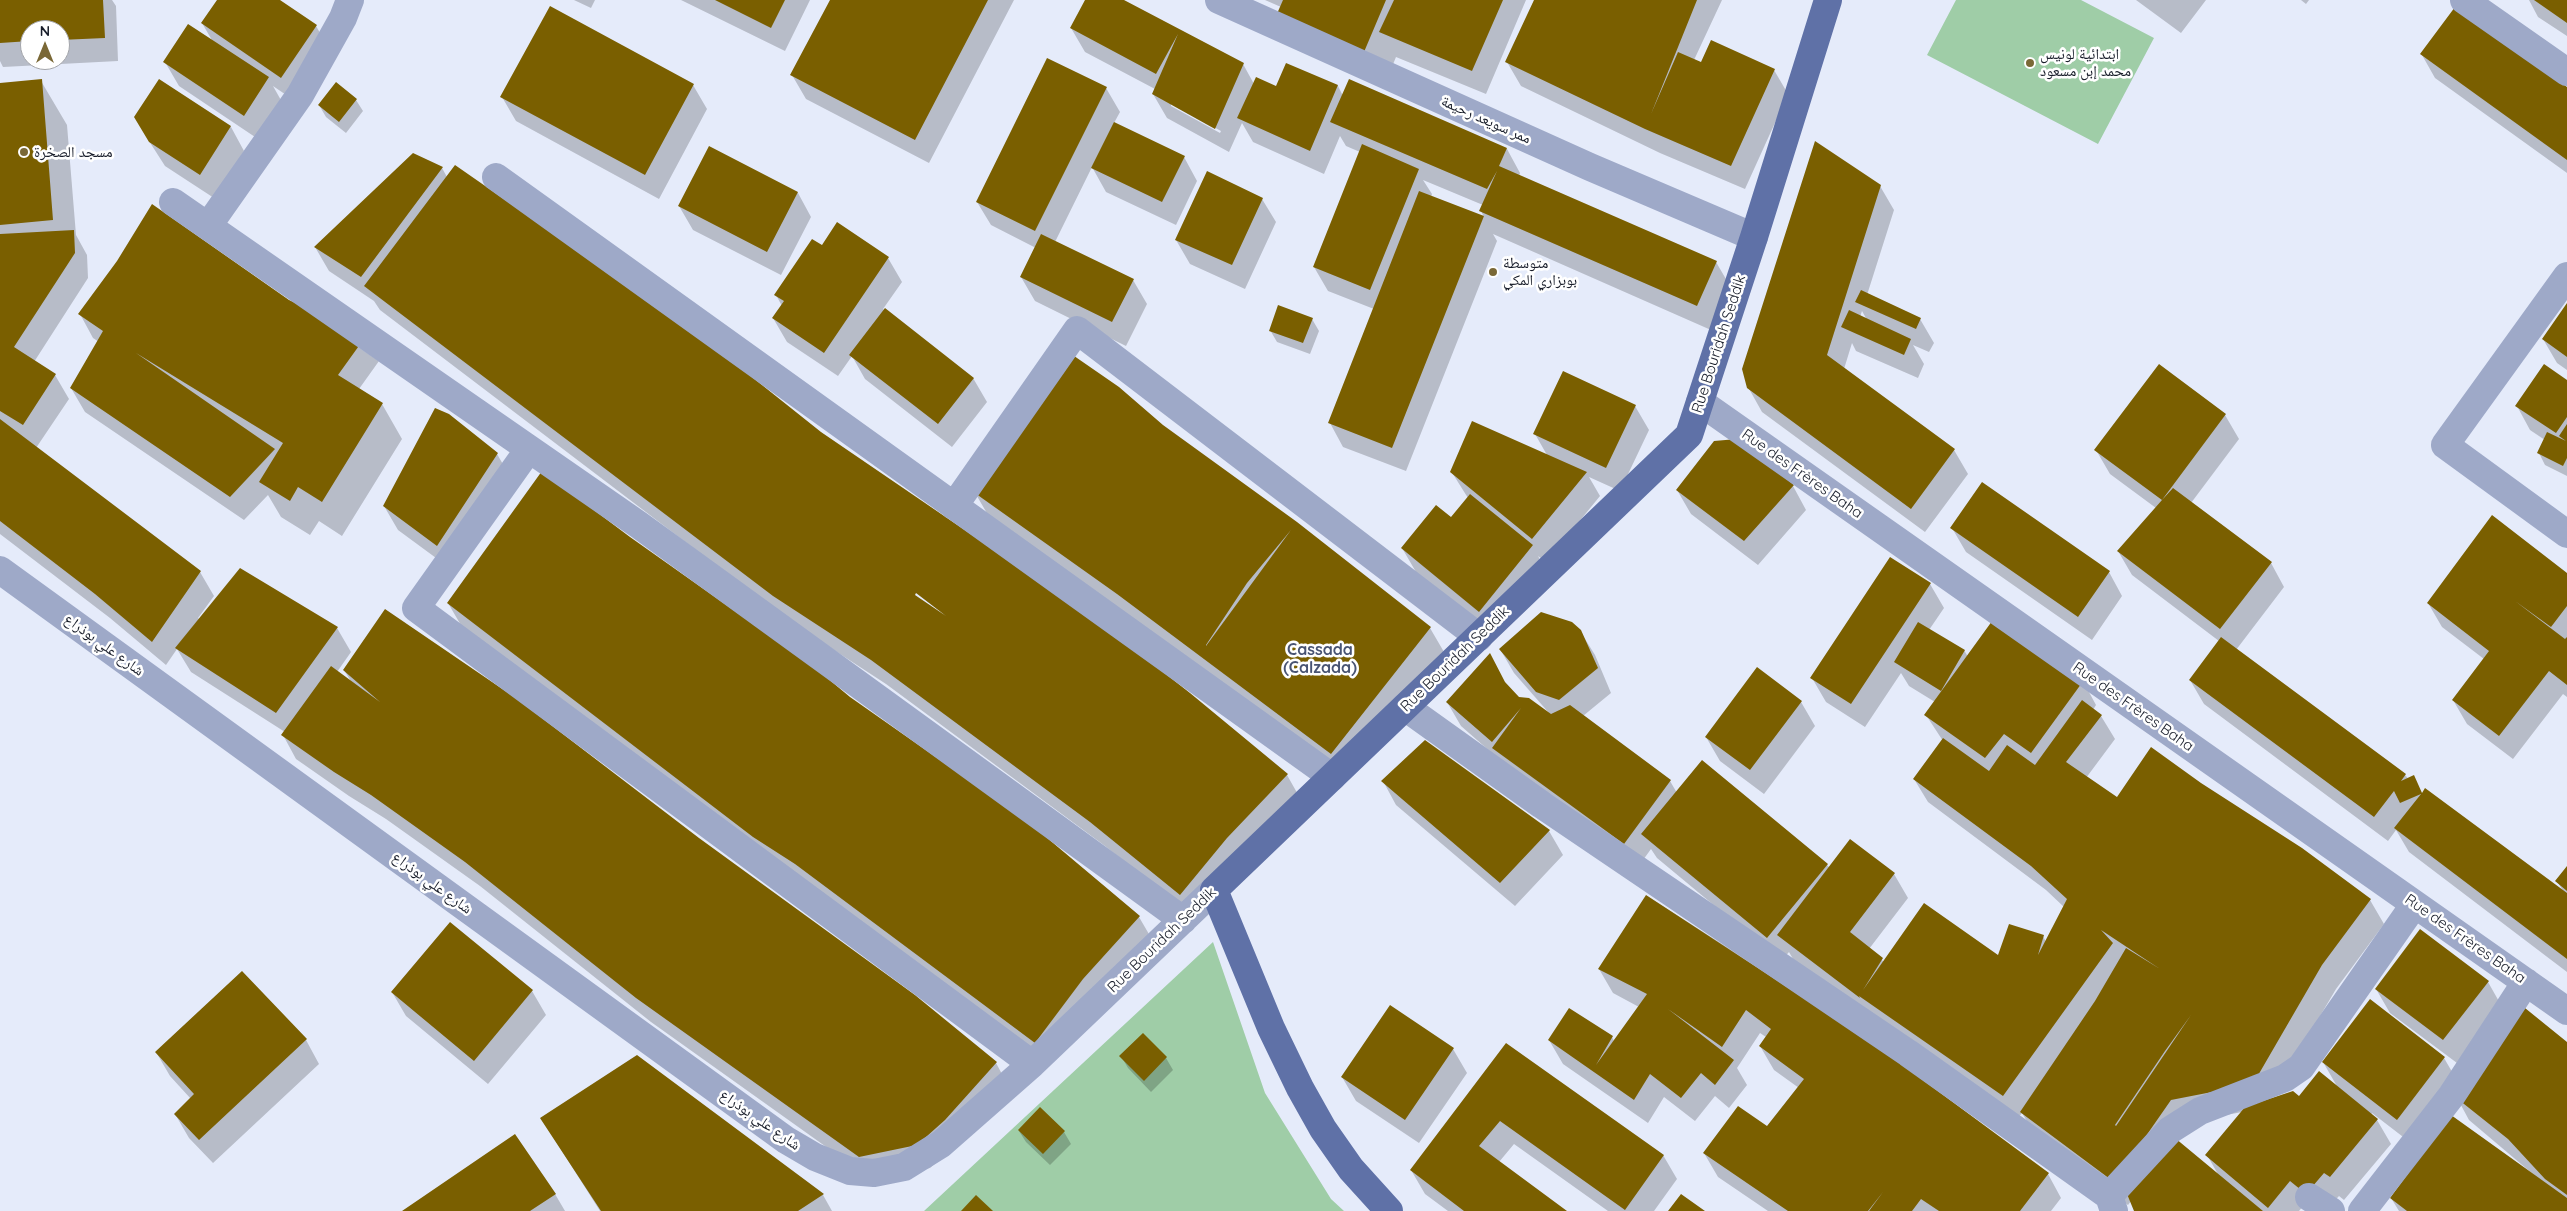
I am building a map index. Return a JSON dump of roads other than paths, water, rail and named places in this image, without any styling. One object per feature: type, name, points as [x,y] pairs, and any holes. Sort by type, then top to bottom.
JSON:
[{"type":"main road","name":"Rue Bouridah Seddik","points":[[1214,890],[1689,435],[1754,237],[1828,0]]},
{"type":"main road","points":[[1214,890],[1272,1028],[1300,1088],[1323,1129],[1351,1169],[1389,1211]]},
{"type":"street","points":[[208,226],[300,95],[343,18],[350,0]]},
{"type":"street","name":"ممر سويعد رحيمة","points":[[1219,0],[1590,167],[1754,237]]},
{"type":"street","points":[[2464,0],[2494,8],[2567,72]]},
{"type":"street","points":[[496,177],[1332,777]]},
{"type":"street","points":[[173,202],[639,525],[1183,920]]},
{"type":"street","points":[[2567,276],[2445,445],[2567,534]]},
{"type":"street","points":[[954,506],[1076,330],[1479,637]]},
{"type":"street","name":"Rue des Frères Baha","points":[[1700,402],[2414,905],[2567,1010]]},
{"type":"street","points":[[529,449],[416,608],[1032,1064]]},
{"type":"street","name":"شارع علي بوذراع","points":[[0,570],[786,1140],[832,1165],[850,1171],[874,1173]]},
{"type":"street","points":[[1405,707],[1542,805],[1908,1052],[2112,1204],[2170,1130],[2200,1111],[2284,1078],[2301,1067],[2414,905]]},
{"type":"street","name":"Rue Bouridah Seddik","points":[[874,1173],[904,1167],[926,1155],[1032,1064],[1214,890]]},
{"type":"street","points":[[2362,1211],[2452,1095],[2526,982]]},
{"type":"place","name":"ابتدائية لونيس محمد إبن مسعود","points":[[2030,63]]},
{"type":"place","name":"مسجد الصخرة","points":[[24,152]]},
{"type":"place","name":"متوسطة بوبزاري المكي","points":[[1493,272]]},
{"type":"district","name":"Cassada (Calzada)","points":[[1320,659]]}]
